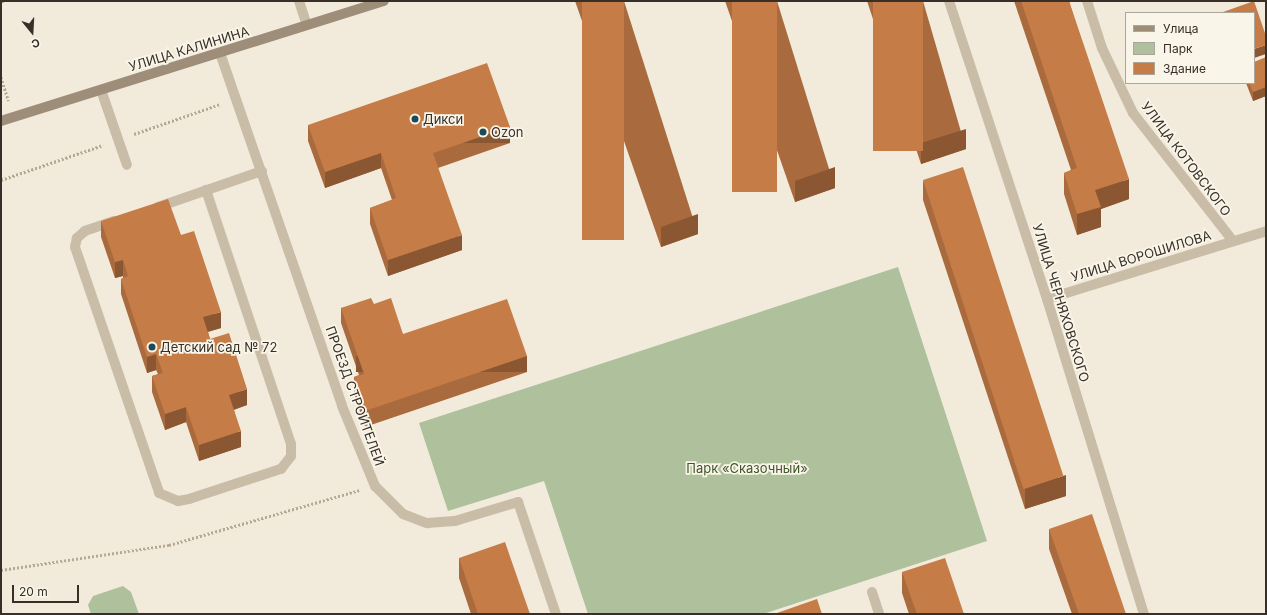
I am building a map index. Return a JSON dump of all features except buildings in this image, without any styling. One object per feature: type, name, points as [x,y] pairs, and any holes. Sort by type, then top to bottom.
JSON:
[{"type":"street","points":[[299,1],[307,25]]},
{"type":"street","name":"УЛИЦА КАЛИНИНА","points":[[1,121],[384,1]]},
{"type":"street","name":"УЛИЦА ЧЕРНЯХОВСКОГО","points":[[949,1],[1047,299],[1144,614]]},
{"type":"street","name":"УЛИЦА КОТОВСКОГО","points":[[1087,1],[1102,48],[1133,113],[1233,241]]},
{"type":"street","name":"ПРОЕЗД СТРОИТЕЛЕЙ","points":[[220,53],[262,170],[342,406],[375,486],[403,514],[427,523],[455,521],[518,502],[556,614]]},
{"type":"street","points":[[101,90],[127,165]]},
{"type":"street","points":[[146,211],[262,170]]},
{"type":"street","points":[[123,218],[85,231],[77,238],[75,247],[78,260],[159,493],[178,501],[189,499],[281,468],[291,456],[291,444],[206,190]]},
{"type":"street","name":"УЛИЦА ВОРОШИЛОВА","points":[[1047,299],[1266,231]]},
{"type":"street","points":[[872,592],[879,614]]},
{"type":"path","points":[[1,77],[9,101]]},
{"type":"path","points":[[1,570],[169,545],[375,486]]},
{"type":"green space","name":"Парк «Сказочный»","points":[[898,267],[987,541],[763,614],[588,614],[544,481],[448,511],[419,423]]},
{"type":"green space","points":[[123,586],[131,592],[139,614],[91,614],[88,605],[93,596]]},
{"type":"place","name":"Дикси","points":[[415,119]]},
{"type":"place","name":"Ozon","points":[[483,132]]},
{"type":"place","name":"Детский сад № 72","points":[[152,347]]}]
